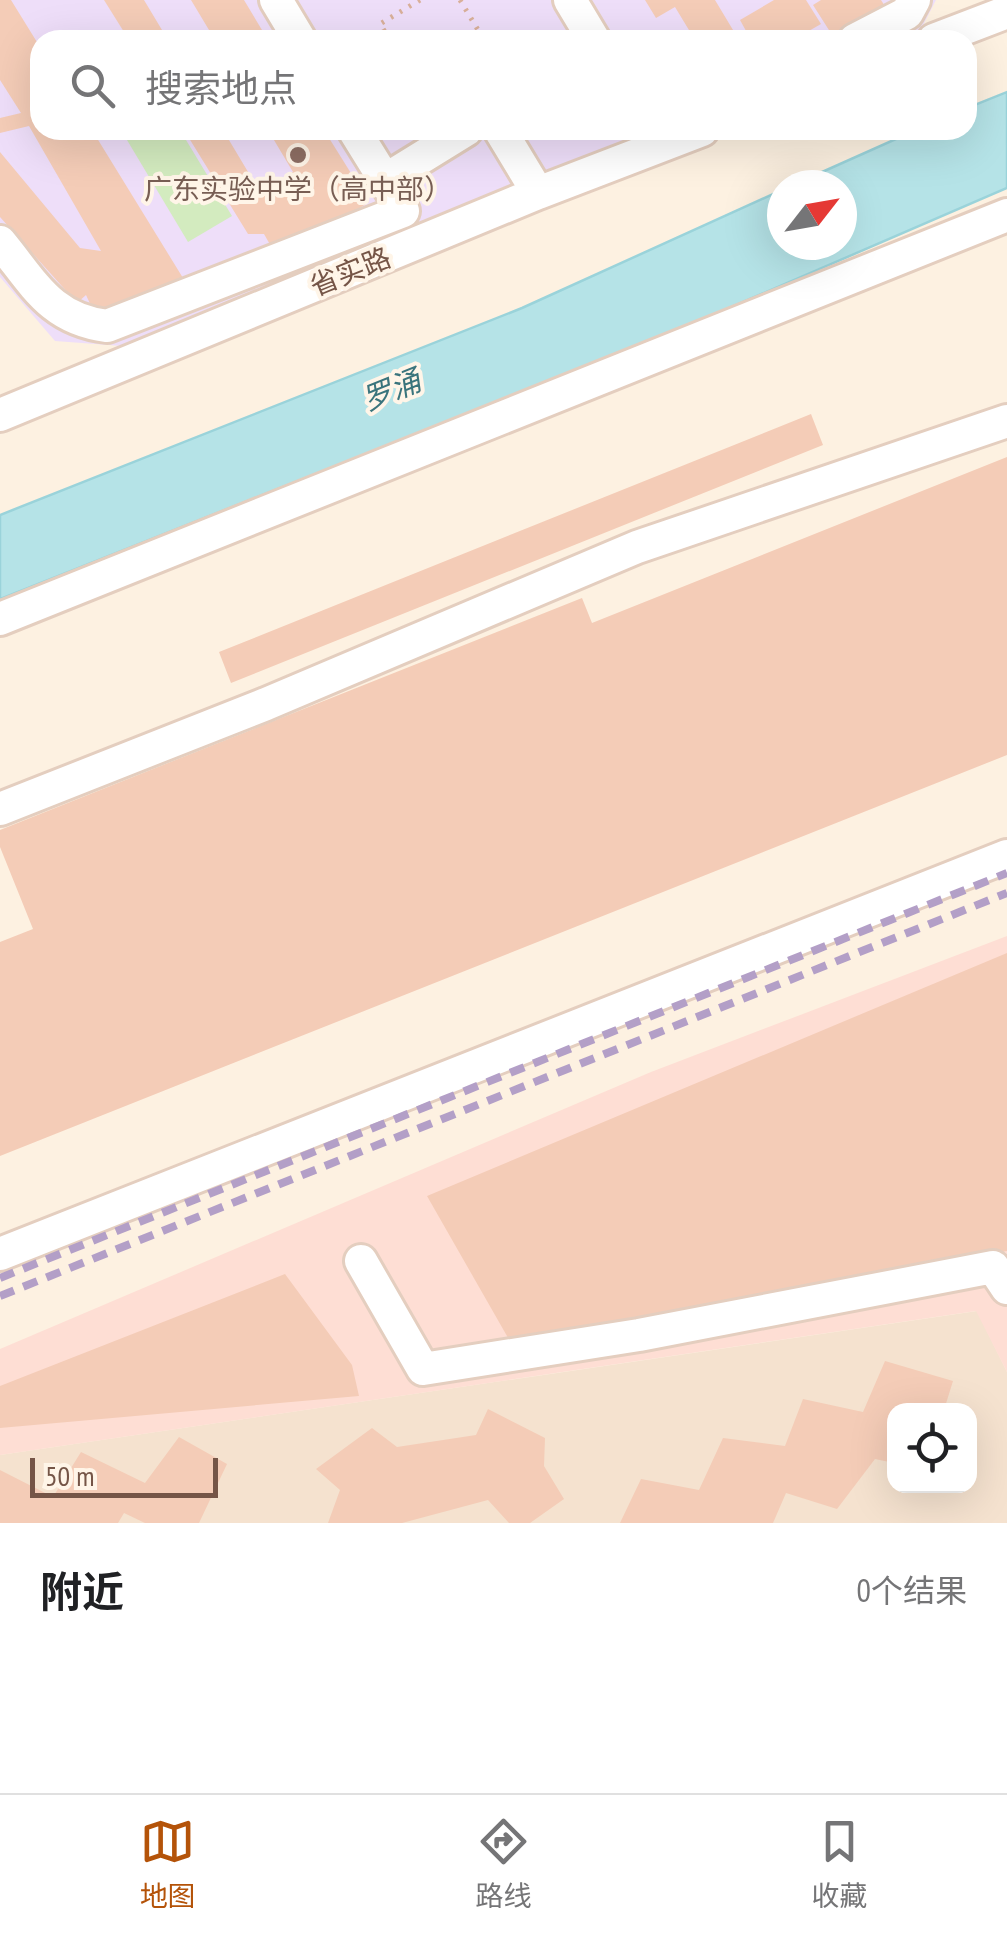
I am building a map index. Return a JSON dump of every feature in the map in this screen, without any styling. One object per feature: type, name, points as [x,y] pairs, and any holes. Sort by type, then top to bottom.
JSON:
[{"type":"street","points":[[276,0],[294,30]]},
{"type":"street","points":[[570,0],[588,30]]},
{"type":"street","points":[[874,30],[907,13],[914,0]]},
{"type":"street","points":[[960,30],[1007,12]]},
{"type":"street","points":[[0,242],[57,310],[81,322],[107,326],[404,212],[360,140]]},
{"type":"street","points":[[384,180],[450,140]]},
{"type":"street","points":[[506,140],[538,194]]},
{"type":"street","name":"省实路","points":[[0,415],[676,140]]},
{"type":"street","points":[[0,619],[1007,216]]},
{"type":"street","points":[[0,809],[266,704],[637,547],[1007,421]]},
{"type":"street","points":[[0,1254],[1007,856]]},
{"type":"street","points":[[361,1260],[423,1370],[993,1267],[1007,1288]]},
{"type":"path","points":[[460,0],[478,30]]},
{"type":"path","points":[[384,30],[380,24],[416,1]]},
{"type":"shaded area","name":"广东实验中学（高中部）","points":[[0,0],[936,0],[921,30],[30,30],[30,140],[636,140],[122,346],[55,341],[0,277]]},
{"type":"shaded area","points":[[1007,936],[1007,1372],[976,1311],[0,1455],[0,1349],[651,1072]]},
{"type":"shaded area","points":[[977,1311],[1007,1372],[1007,1523],[0,1523],[0,1455]]},
{"type":"green space","points":[[127,140],[186,140],[232,216],[188,242]]},
{"type":"water","points":[[1007,92],[1007,188],[857,253],[857,170],[827,170],[894,140],[977,140],[977,104]]},
{"type":"water","name":"罗涌","points":[[767,197],[767,260],[840,260],[669,334],[0,599],[0,515],[522,308]]},
{"type":"building","points":[[0,0],[11,0],[30,31],[30,128],[0,133],[0,118],[21,113],[0,80]]},
{"type":"building","points":[[104,0],[144,0],[162,30],[123,30]]},
{"type":"building","points":[[191,0],[244,0],[262,30],[209,30]]},
{"type":"building","points":[[645,0],[715,0],[733,30],[689,30],[675,7],[656,18]]},
{"type":"building","points":[[774,0],[806,0],[821,24],[810,30],[746,30],[740,20]]},
{"type":"building","points":[[821,0],[881,0],[890,14],[847,30],[829,30],[813,5]]},
{"type":"building","points":[[37,140],[98,140],[183,278],[116,314],[93,310],[86,295],[77,303],[0,217],[0,152],[80,248],[101,251]]},
{"type":"building","points":[[190,140],[229,140],[260,192],[293,172],[274,140],[330,140],[369,202],[329,228],[272,248],[264,234],[248,234]]},
{"type":"building","points":[[811,414],[823,445],[231,683],[219,652]]},
{"type":"building","points":[[1007,457],[1007,755],[0,1156],[0,942],[33,929],[0,847],[0,830],[582,598],[592,623]]},
{"type":"building","points":[[1007,953],[1007,1251],[511,1343],[427,1196]]},
{"type":"building","points":[[285,1274],[352,1365],[359,1396],[0,1428],[0,1386]]},
{"type":"building","points":[[885,1361],[953,1381],[946,1403],[887,1403],[887,1462],[875,1459],[837,1509],[786,1493],[773,1523],[620,1523],[641,1479],[699,1490],[723,1438],[785,1446],[803,1399],[863,1412]]},
{"type":"building","points":[[488,1409],[545,1438],[544,1466],[564,1499],[530,1523],[509,1523],[488,1500],[402,1523],[328,1523],[340,1490],[316,1469],[372,1428],[397,1447],[476,1435]]},
{"type":"building","points":[[179,1437],[227,1464],[199,1523],[145,1523],[124,1513],[118,1523],[0,1523],[0,1470],[53,1497],[81,1452],[145,1483]]},
{"type":"railway","points":[[0,1278],[1007,873]]},
{"type":"railway","points":[[0,1296],[1007,893]]},
{"type":"place","name":"广东实验中学（高中部）","points":[[298,155]]}]
